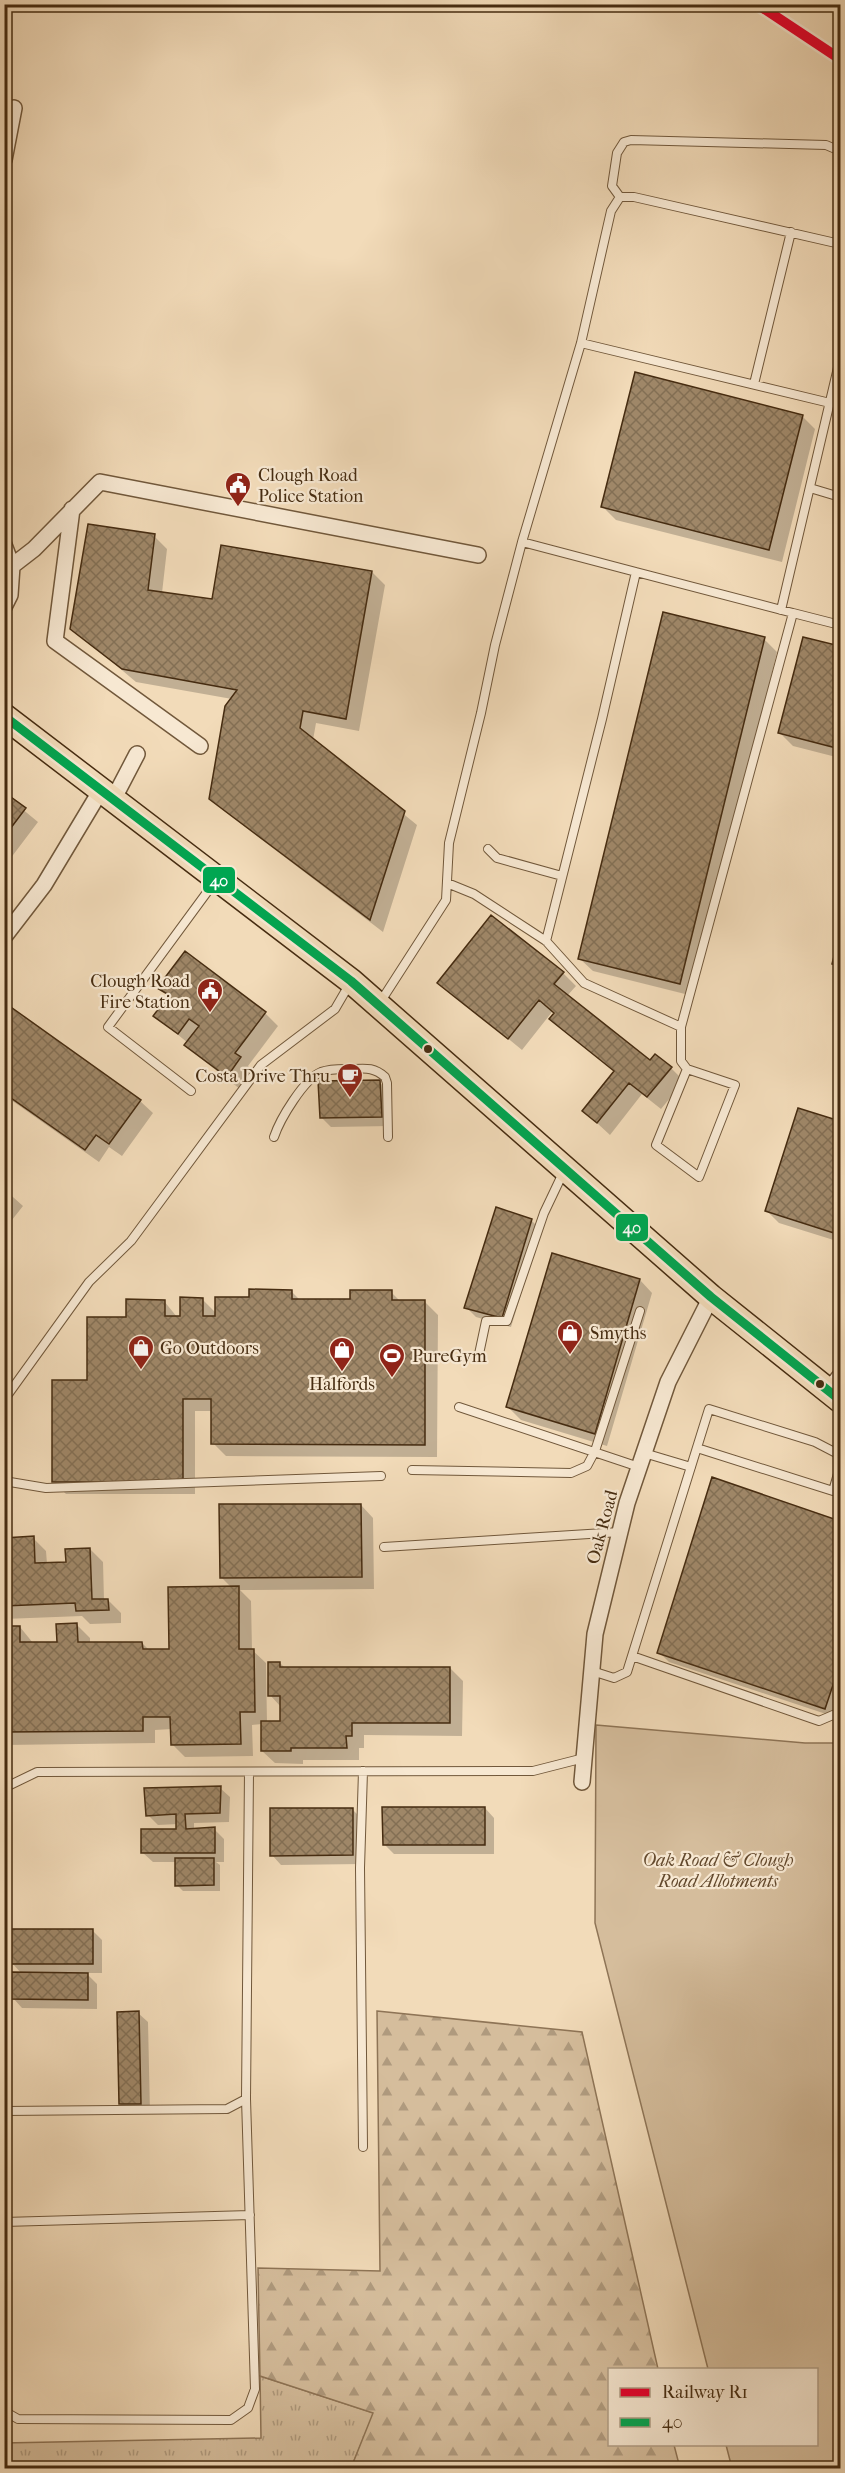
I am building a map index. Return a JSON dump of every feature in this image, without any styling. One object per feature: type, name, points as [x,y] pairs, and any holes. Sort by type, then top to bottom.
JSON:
[{"type":"main road","points":[[4,716],[351,981],[711,1297],[836,1389]]},
{"type":"street","points":[[4,160],[14,108]]},
{"type":"street","points":[[12,566],[34,549],[100,482],[478,555]]},
{"type":"street","points":[[72,509],[55,641],[200,746]]},
{"type":"street","points":[[4,545],[12,566],[10,595],[4,607]]},
{"type":"street","points":[[4,937],[137,754]]},
{"type":"street","name":"Oak Road","points":[[582,1782],[595,1634],[620,1532],[668,1382],[711,1297]]},
{"type":"lane","points":[[620,197],[612,186],[617,153],[624,142],[631,140],[826,145],[840,151]]},
{"type":"lane","points":[[620,197],[634,197],[840,244]]},
{"type":"lane","points":[[378,1005],[446,900],[450,843],[495,645],[522,542],[581,343],[611,212],[620,197]]},
{"type":"lane","points":[[754,384],[791,232]]},
{"type":"lane","points":[[581,343],[830,404]]},
{"type":"lane","points":[[782,610],[840,359]]},
{"type":"lane","points":[[810,488],[840,497]]},
{"type":"lane","points":[[522,542],[840,625]]},
{"type":"lane","points":[[546,941],[636,572]]},
{"type":"lane","points":[[687,1069],[656,1145],[699,1177],[735,1085],[687,1069],[681,1061],[681,1027],[793,613]]},
{"type":"lane","points":[[488,849],[496,858],[562,876]]},
{"type":"lane","points":[[191,1091],[108,1027],[217,879]]},
{"type":"lane","points":[[447,883],[474,894],[546,941],[584,983],[681,1027]]},
{"type":"lane","points":[[4,1400],[89,1282],[131,1241],[261,1065],[335,1009],[351,981]]},
{"type":"lane","points":[[274,1137],[278,1126],[300,1094],[319,1073],[332,1069],[372,1068],[385,1077],[387,1083],[388,1137]]},
{"type":"lane","points":[[479,1354],[486,1321],[507,1321],[544,1213],[565,1169]]},
{"type":"lane","points":[[412,1470],[571,1473],[587,1466],[595,1451],[640,1311]]},
{"type":"lane","points":[[459,1407],[595,1451],[691,1467]]},
{"type":"lane","points":[[592,1671],[614,1678],[627,1672],[710,1410],[815,1442],[840,1455]]},
{"type":"lane","points":[[697,1448],[833,1491],[840,1467]]},
{"type":"lane","points":[[4,1481],[46,1488],[381,1476]]},
{"type":"lane","points":[[384,1547],[620,1532]]},
{"type":"lane","points":[[632,1656],[819,1721],[840,1712]]},
{"type":"lane","points":[[4,1788],[37,1772],[533,1771],[584,1758]]},
{"type":"lane","points":[[363,1771],[360,1868],[363,2147]]},
{"type":"lane","points":[[4,2420],[231,2420],[248,2408],[255,2389],[246,2099],[249,1772]]},
{"type":"lane","points":[[4,2111],[227,2109],[246,2099]]},
{"type":"lane","points":[[4,2222],[250,2214]]},
{"type":"lane","points":[[4,2411],[18,2419]]},
{"type":"green space","name":"Oak Road & Clough Road Allotments","points":[[596,1725],[805,1743],[840,1743],[840,2468],[732,2468],[726,2446],[818,2446],[818,2368],[708,2368],[595,1923]]},
{"type":"green space","points":[[377,2011],[582,2032],[658,2368],[608,2368],[608,2446],[674,2446],[680,2468],[351,2468],[373,2413],[260,2376],[258,2268],[380,2271]]},
{"type":"green space","points":[[260,2376],[374,2413],[351,2468],[5,2468],[4,2443],[261,2438]]},
{"type":"building","points":[[635,372],[803,415],[769,550],[601,507]]},
{"type":"building","points":[[88,524],[155,534],[148,590],[212,599],[221,545],[372,571],[346,719],[303,711],[300,728],[405,811],[370,920],[209,799],[225,706],[237,690],[122,669],[70,629]]},
{"type":"building","points":[[663,612],[765,637],[680,984],[578,959]]},
{"type":"building","points":[[803,637],[840,646],[840,749],[778,733]]},
{"type":"building","points":[[4,792],[26,808],[4,837]]},
{"type":"building","points":[[491,915],[564,972],[554,984],[650,1060],[655,1054],[672,1067],[647,1097],[629,1083],[597,1123],[582,1111],[614,1071],[549,1019],[554,1013],[539,1000],[508,1039],[437,983]]},
{"type":"building","points":[[840,933],[840,966],[832,964]]},
{"type":"building","name":"Clough Road Fire Station","points":[[185,951],[266,1012],[235,1053],[241,1057],[227,1077],[184,1045],[199,1026],[189,1019],[178,1034],[153,1016],[169,995],[157,988]]},
{"type":"building","points":[[8,1005],[141,1100],[109,1144],[96,1135],[85,1150],[4,1093],[4,1010]]},
{"type":"building","name":"Costa Drive Thru","points":[[380,1080],[382,1117],[320,1118],[318,1081]]},
{"type":"building","points":[[798,1108],[840,1121],[840,1235],[765,1211]]},
{"type":"building","points":[[496,1207],[532,1219],[502,1318],[464,1308]]},
{"type":"building","name":"Smyths","points":[[552,1253],[640,1279],[595,1434],[506,1407]]},
{"type":"building","points":[[249,1289],[292,1290],[292,1299],[350,1299],[350,1290],[392,1290],[392,1300],[425,1300],[425,1445],[211,1444],[211,1399],[183,1399],[183,1482],[52,1482],[52,1380],[87,1380],[87,1317],[126,1317],[126,1299],[165,1300],[165,1316],[180,1316],[180,1297],[203,1298],[203,1316],[215,1316],[215,1297],[249,1297]]},
{"type":"building","points":[[712,1477],[840,1521],[840,1664],[825,1709],[657,1653]]},
{"type":"building","points":[[219,1504],[361,1504],[362,1577],[220,1578]]},
{"type":"building","points":[[34,1536],[35,1563],[66,1562],[65,1549],[90,1548],[92,1599],[108,1599],[109,1610],[76,1611],[75,1603],[4,1606],[4,1538]]},
{"type":"building","points":[[239,1586],[239,1649],[254,1649],[255,1712],[240,1712],[241,1744],[171,1745],[170,1717],[143,1717],[143,1731],[4,1732],[4,1626],[20,1626],[20,1642],[57,1642],[56,1624],[77,1623],[78,1642],[142,1642],[143,1649],[169,1649],[168,1587]]},
{"type":"building","points":[[268,1662],[280,1662],[280,1667],[450,1667],[450,1723],[352,1723],[352,1736],[346,1736],[347,1748],[291,1748],[291,1751],[261,1751],[261,1721],[280,1721],[280,1696],[268,1696]]},
{"type":"building","points":[[221,1786],[220,1813],[185,1814],[186,1829],[215,1827],[215,1853],[141,1853],[141,1829],[176,1829],[176,1814],[146,1816],[144,1788]]},
{"type":"building","points":[[382,1807],[485,1807],[485,1845],[383,1845]]},
{"type":"building","points":[[270,1808],[353,1808],[353,1855],[270,1856]]},
{"type":"building","points":[[175,1858],[214,1858],[214,1885],[175,1886]]},
{"type":"building","points":[[10,1929],[93,1929],[93,1964],[10,1964]]},
{"type":"building","points":[[11,1972],[88,1973],[88,2000],[11,1999]]},
{"type":"building","points":[[139,2011],[141,2104],[119,2104],[117,2012]]},
{"type":"rail line","name":"R1","points":[[757,4],[840,59]]},
{"type":"transit line","name":"40","points":[[4,716],[351,981],[711,1297],[840,1400]]},
{"type":"place","name":"Clough Road Police Station","points":[[238,508]]},
{"type":"place","name":"Clough Road Fire Station","points":[[210,1014]]},
{"type":"place","name":"Costa Drive Thru","points":[[350,1099]]},
{"type":"place","name":"Smyths","points":[[570,1356]]},
{"type":"place","name":"Go Outdoors","points":[[141,1371]]},
{"type":"place","name":"Halfords","points":[[342,1373]]},
{"type":"place","name":"PureGym","points":[[392,1379]]}]
